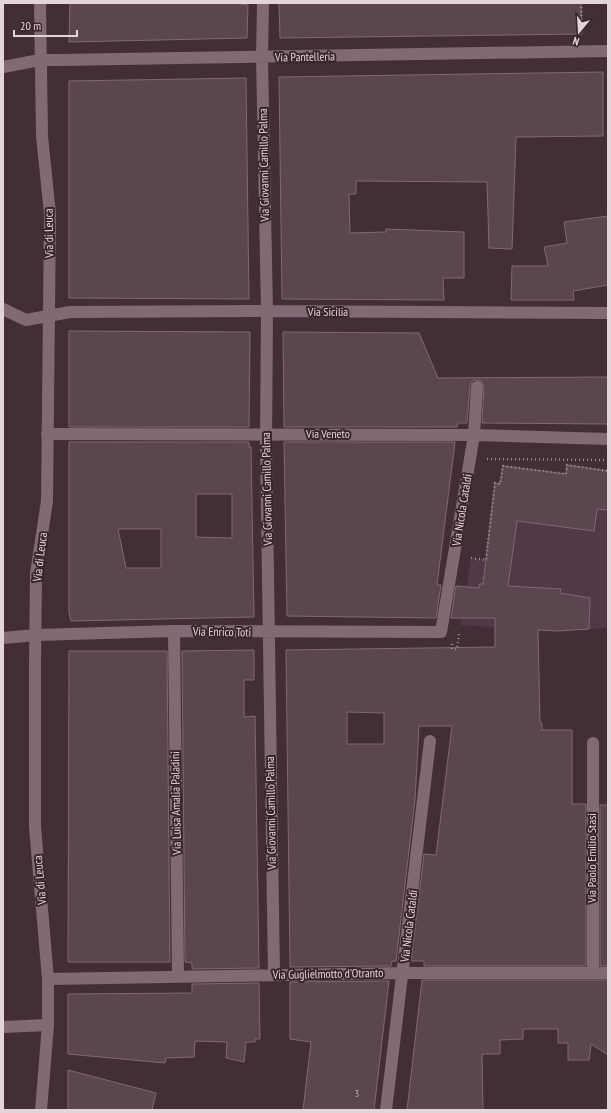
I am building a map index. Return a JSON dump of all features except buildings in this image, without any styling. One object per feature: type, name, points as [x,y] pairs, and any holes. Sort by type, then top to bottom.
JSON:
[{"type":"street","name":"Via di Leuca","points":[[40,3],[42,136],[50,214],[47,501],[36,574],[35,827],[48,979],[48,1025],[41,1110]]},
{"type":"street","name":"Via Giovanni Camillo Palma","points":[[263,3],[262,58],[266,311],[266,434],[274,975]]},
{"type":"street","name":"Via Pantelleria","points":[[3,67],[40,60],[262,58],[608,51]]},
{"type":"street","name":"Via Sicilia","points":[[3,309],[26,320],[70,312],[266,311],[608,313]]},
{"type":"street","name":"Via Nicola Cataldi","points":[[441,632],[474,435],[477,387]]},
{"type":"street","name":"Via Veneto","points":[[47,434],[474,435],[608,439]]},
{"type":"street","name":"Via Enrico Toti","points":[[3,638],[36,635],[174,631],[270,633],[441,632]]},
{"type":"street","name":"Via Luisa Amalia Paladini","points":[[174,631],[178,976]]},
{"type":"street","name":"Via Nicola Cataldi","points":[[386,1110],[404,973],[430,741]]},
{"type":"street","name":"Via Paolo Emilio Stasi","points":[[593,742],[593,974]]},
{"type":"street","name":"Via Guglielmotto d'Otranto","points":[[48,979],[404,973],[608,973]]},
{"type":"street","points":[[3,1027],[48,1025]]},
{"type":"path","points":[[581,3],[582,37]]},
{"type":"path","points":[[483,459],[608,460]]},
{"type":"path","points":[[470,566],[471,558],[486,560],[495,483],[500,484],[502,466],[566,474],[567,465],[608,470]]},
{"type":"path","points":[[453,639],[452,649],[457,649],[459,632]]},
{"type":"shaded area","points":[[567,465],[608,471],[608,628],[558,631],[461,625],[471,558],[486,559],[495,483],[500,484],[503,466],[566,474]]}]
